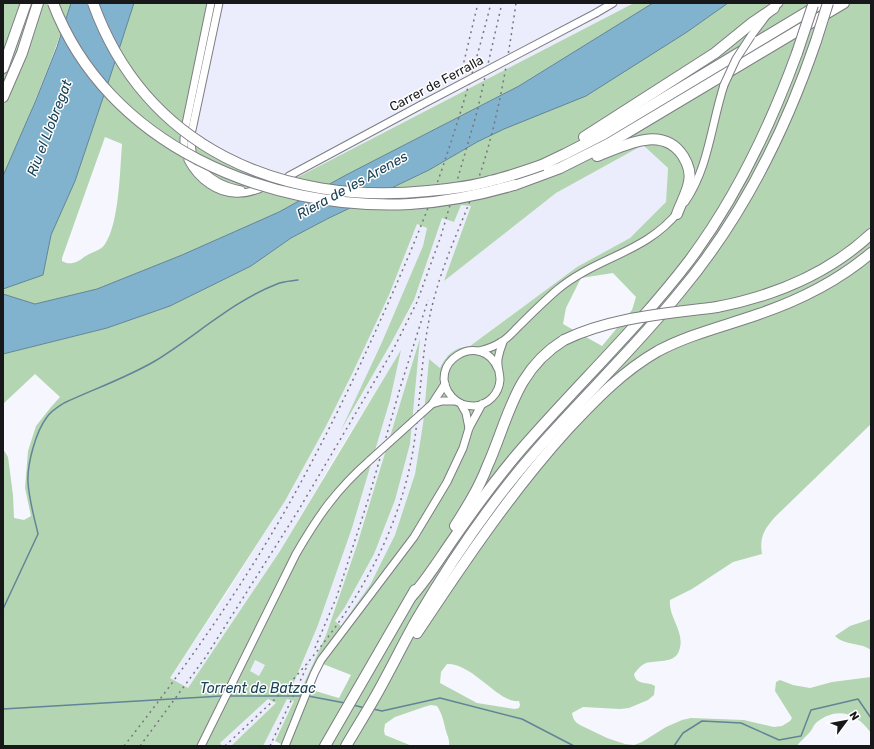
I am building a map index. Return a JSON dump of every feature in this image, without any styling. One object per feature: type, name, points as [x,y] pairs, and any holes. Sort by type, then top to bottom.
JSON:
[{"type":"highway","points":[[3,68],[26,3]]},
{"type":"highway","points":[[3,97],[22,53],[38,3]]},
{"type":"highway","points":[[53,3],[68,35],[87,65],[103,86],[131,115],[153,133],[179,150],[224,171],[256,183],[293,193],[329,200],[410,204],[459,198],[501,189],[526,182],[573,163],[636,142],[653,139],[666,142],[678,149],[688,166],[690,176],[689,184],[677,214]]},
{"type":"highway","points":[[93,3],[103,29],[118,58],[136,83],[156,106],[176,125],[203,145],[252,170],[284,181],[317,188],[354,192],[396,193],[462,187],[490,182],[542,165],[715,53],[776,6]]},
{"type":"highway","points":[[412,596],[427,579],[478,504],[517,454],[653,305],[698,248],[729,200],[755,152],[775,110],[797,53],[813,3]]},
{"type":"highway","points":[[564,152],[604,134],[822,3]]},
{"type":"highway","points":[[401,652],[416,620],[451,564],[507,486],[559,424],[680,293],[722,236],[752,188],[795,100],[828,3]]},
{"type":"highway","points":[[573,163],[608,144],[844,3]]},
{"type":"highway","points":[[325,746],[412,596],[423,574],[459,519],[481,481],[511,404],[522,382],[541,358],[564,340],[592,328],[624,320],[717,307],[759,297],[806,279],[833,264],[871,234]]},
{"type":"highway","points":[[347,744],[401,652],[474,546],[510,498],[561,437],[613,383],[646,359],[681,340],[776,308],[808,295],[843,274],[871,253]]},
{"type":"street","points":[[186,124],[211,3]]},
{"type":"street","points":[[192,130],[219,3]]},
{"type":"street","name":"Carrer de Ferralla","points":[[289,176],[613,3]]},
{"type":"street","points":[[469,428],[466,413],[458,402],[449,394],[445,384],[445,373],[447,367],[454,357],[466,351],[479,351],[503,342],[545,301],[565,284],[591,268],[634,248],[647,240],[663,228],[677,214],[690,195],[700,174],[707,154],[724,85],[736,59],[750,36],[764,18],[776,6]]},
{"type":"street","points":[[184,138],[189,147]]},
{"type":"street","points":[[188,160],[198,175],[217,188],[232,193],[241,193],[259,189]]},
{"type":"street","points":[[199,166],[211,179],[218,183],[236,189],[249,191]]},
{"type":"street","points":[[432,404],[442,401],[458,402],[472,406],[488,401],[497,392],[500,380],[498,369],[500,350],[503,342]]},
{"type":"street","points":[[479,351],[490,357],[498,369]]},
{"type":"street","points":[[201,746],[293,560],[309,532],[333,497],[370,460],[432,404],[445,384]]},
{"type":"street","points":[[285,746],[321,660],[414,537],[434,506],[455,466],[467,438],[469,428],[482,404]]},
{"type":"shaded area","points":[[221,3],[634,3],[300,176],[290,178],[251,163],[216,146],[194,131]]},
{"type":"shaded area","points":[[643,145],[668,168],[666,202],[630,238],[577,267],[470,346],[463,346],[445,358],[440,368],[429,359],[423,424],[415,474],[395,535],[370,585],[342,627],[335,621],[345,607],[374,554],[410,444],[419,341],[357,545],[326,635],[301,690],[292,688],[318,625],[352,528],[390,400],[400,352],[337,454],[280,551],[188,688],[170,678],[285,501],[325,428],[389,295],[417,224],[427,228],[423,246],[382,342],[344,425],[414,300],[442,218],[461,205],[471,206],[445,280],[556,193]]},
{"type":"shaded area","points":[[255,659],[265,665],[259,676],[249,671]]},
{"type":"shaded area","points":[[268,699],[277,703],[231,746],[222,746],[220,743]]},
{"type":"shaded area","points":[[287,699],[294,701],[272,746],[263,746]]},
{"type":"green space","points":[[3,3],[71,3],[56,47],[22,133],[3,176]]},
{"type":"green space","points":[[134,3],[221,3],[194,131],[216,146],[251,163],[290,178],[300,176],[634,3],[653,3],[519,86],[346,175],[279,212],[182,255],[97,289],[35,304],[3,294],[3,289],[43,275],[51,235],[75,181]],"holes":[[[105,137],[122,144],[118,196],[110,235],[101,248],[74,263],[62,261]]]},
{"type":"green space","points":[[728,3],[871,3],[871,424],[772,520],[762,538],[762,554],[733,562],[692,589],[670,600],[670,607],[679,631],[681,644],[679,651],[677,655],[669,660],[644,664],[634,674],[635,678],[640,682],[655,686],[654,695],[648,700],[629,708],[583,707],[572,713],[572,715],[574,720],[580,725],[607,738],[625,744],[634,745],[642,742],[666,727],[691,718],[744,720],[774,727],[782,726],[792,718],[775,691],[776,682],[780,680],[793,685],[810,688],[832,682],[871,677],[871,733],[865,726],[853,717],[839,713],[824,717],[817,722],[797,746],[449,746],[441,714],[437,706],[431,705],[395,717],[385,724],[385,735],[412,746],[285,746],[275,741],[294,701],[287,699],[263,746],[231,746],[276,703],[268,699],[220,743],[222,746],[3,746],[3,449],[8,457],[13,495],[14,518],[24,520],[31,516],[25,488],[28,451],[36,426],[60,397],[35,374],[3,404],[3,354],[107,328],[170,306],[251,266],[291,238],[429,170],[477,142],[687,32]],"holes":[[[643,145],[668,168],[666,202],[630,238],[577,267],[470,346],[460,348],[452,352],[445,359],[440,368],[429,359],[423,424],[415,474],[395,535],[370,585],[341,626],[335,621],[345,607],[374,554],[395,500],[410,444],[420,338],[357,545],[326,635],[301,690],[292,687],[318,625],[352,528],[390,400],[401,350],[280,551],[188,688],[170,678],[285,501],[325,428],[389,295],[417,224],[427,228],[423,246],[382,342],[341,430],[414,300],[442,218],[454,222],[461,205],[471,206],[444,281],[556,193]],[[613,273],[636,297],[632,310],[602,346],[563,324],[566,308],[581,278]],[[255,660],[265,665],[259,676],[250,671]],[[323,664],[351,675],[339,698],[312,690],[318,670]],[[447,664],[457,665],[476,676],[503,696],[511,700],[519,701],[520,705],[519,708],[515,709],[477,703],[440,683],[441,672]]]},
{"type":"green space","points":[[871,619],[871,650],[862,646],[848,643],[835,636],[850,626]]},
{"type":"water","name":"Riu el Llobregat","points":[[71,3],[134,3],[75,181],[51,235],[43,275],[3,289],[3,176],[57,47]]},
{"type":"water","name":"Riera de les Arenes","points":[[653,3],[728,3],[687,32],[586,96],[504,129],[477,142],[429,170],[291,238],[251,266],[170,306],[107,328],[3,354],[3,294],[35,304],[97,289],[182,255],[279,212],[346,175],[519,86]]},
{"type":"waterway","points":[[3,609],[38,534],[29,495],[28,475],[36,439],[43,423],[49,415],[64,403],[155,361],[230,309],[261,291],[282,282],[298,280]]},
{"type":"waterway","name":"Torrent de Batzac","points":[[3,709],[222,696]]},
{"type":"waterway","name":"Torrent de Batzac","points":[[228,696],[302,696]]},
{"type":"waterway","name":"Torrent de Batzac","points":[[308,696],[345,703]]},
{"type":"waterway","name":"Torrent de Batzac","points":[[373,709],[382,711],[440,698],[522,719],[574,746]]},
{"type":"waterway","name":"Torrent de Batzac","points":[[674,746],[683,733],[702,721],[741,723],[779,740],[801,736],[811,710],[858,699],[871,718]]},
{"type":"waterway","name":"Torrent de Batzac","points":[[353,705],[365,708]]},
{"type":"railway","points":[[461,74],[478,3]]},
{"type":"railway","points":[[124,746],[209,631],[267,542],[311,464],[359,368],[395,287],[434,192],[465,98],[491,3]]},
{"type":"railway","points":[[140,746],[205,658],[298,511],[393,350],[417,302],[441,236],[477,112],[502,3]]},
{"type":"railway","points":[[225,746],[273,701],[319,649],[358,593],[375,563],[389,532],[401,500],[410,466],[417,424],[426,337],[435,295],[451,247],[482,168],[488,148],[510,45],[516,3]]},
{"type":"railway","points":[[315,648],[337,596],[368,500],[401,385],[428,300]]},
{"type":"railway","points":[[270,746],[308,664]]}]
